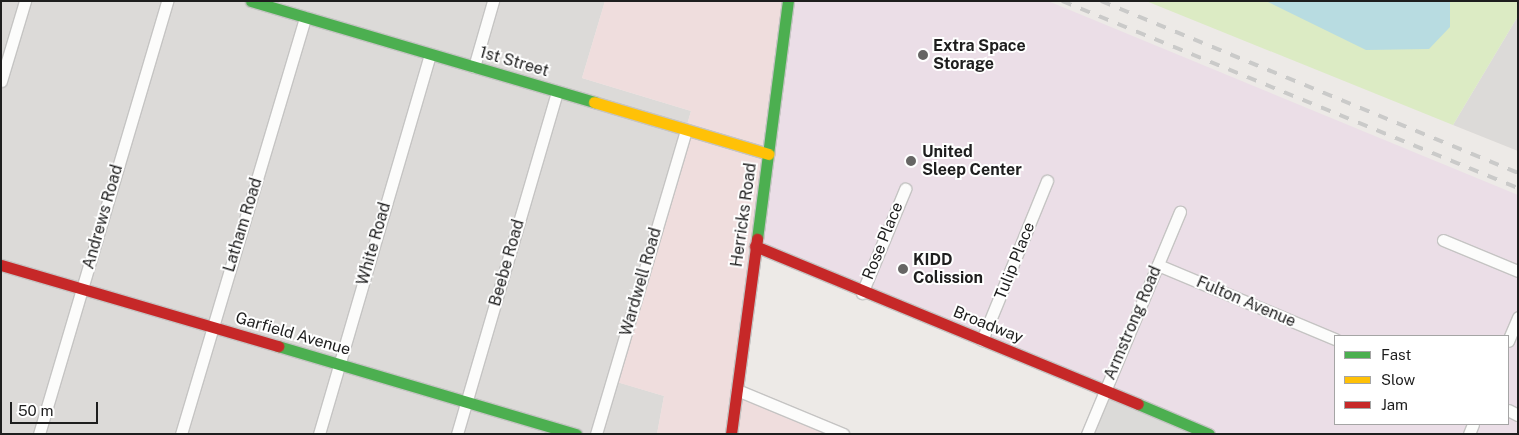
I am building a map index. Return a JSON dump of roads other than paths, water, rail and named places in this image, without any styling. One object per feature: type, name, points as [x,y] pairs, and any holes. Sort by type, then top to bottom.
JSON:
[{"type":"street","points":[[1,81],[25,1]]},
{"type":"street","name":"Andrews Road","points":[[39,434],[167,1]]},
{"type":"street","name":"1st Street","points":[[251,1],[768,154]]},
{"type":"street","points":[[474,67],[493,1]]},
{"type":"street","name":"Herricks Road","points":[[732,434],[788,1]]},
{"type":"street","name":"Latham Road","points":[[181,434],[305,17]]},
{"type":"street","name":"White Road","points":[[319,434],[430,54]]},
{"type":"street","name":"Beebe Road","points":[[457,434],[557,92]]},
{"type":"street","name":"Wardwell Road","points":[[596,434],[686,130]]},
{"type":"street","name":"Tulip Place","points":[[982,340],[1047,181]]},
{"type":"street","name":"Rose Place","points":[[862,293],[905,189]]},
{"type":"street","name":"Armstrong Road","points":[[1087,434],[1180,212]]},
{"type":"street","points":[[1443,240],[1518,271]]},
{"type":"street","name":"Broadway","points":[[755,246],[862,293],[982,340],[1209,434]]},
{"type":"street","name":"Garfield Avenue","points":[[1,265],[576,434]]},
{"type":"street","name":"Fulton Avenue","points":[[1158,265],[1334,339]]},
{"type":"street","points":[[1509,339],[1518,317]]},
{"type":"street","points":[[737,390],[843,434]]},
{"type":"water","points":[[1266,1],[1450,1],[1450,27],[1429,49],[1366,50]]},
{"type":"railway","points":[[1062,1],[1518,188]]},
{"type":"railway","points":[[1101,1],[1518,173]]},
{"type":"place","name":"Extra Space Storage","points":[[923,55]]},
{"type":"place","name":"United Sleep Center","points":[[911,161]]},
{"type":"place","name":"KIDD Colission","points":[[903,269]]}]
